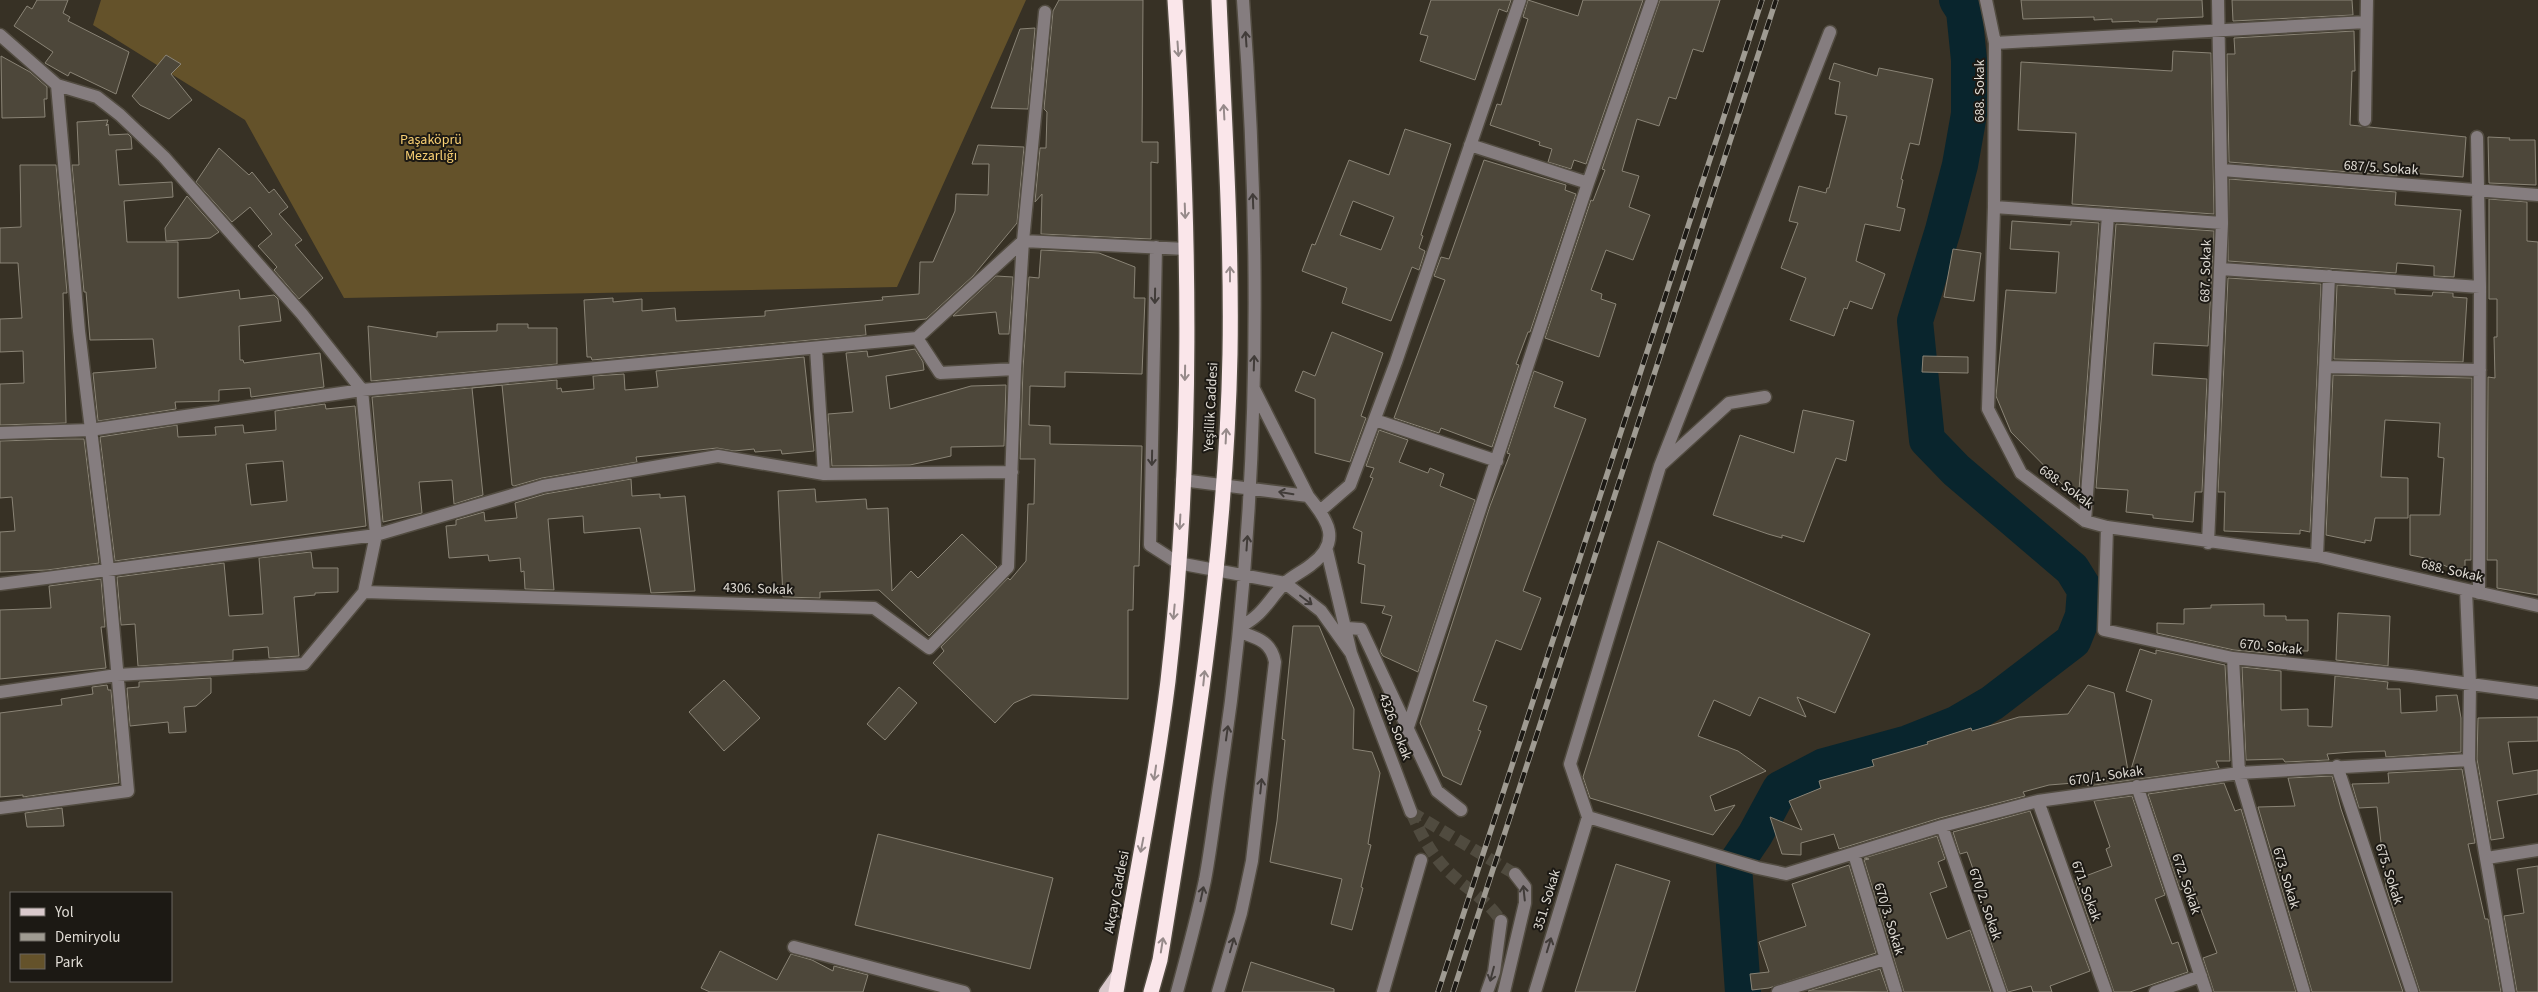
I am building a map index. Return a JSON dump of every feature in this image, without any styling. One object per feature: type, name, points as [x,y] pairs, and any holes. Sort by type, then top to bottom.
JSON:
[{"type":"highway","name":"Yeşillik Caddesi","points":[[1151,798],[1168,679],[1178,563],[1182,480],[1186,249],[1182,102],[1175,0]]},
{"type":"highway","name":"Yeşillik Caddesi","points":[[1151,992],[1160,960],[1200,712],[1223,485],[1230,355],[1230,210],[1219,0]]},
{"type":"highway","name":"Akçay Caddesi","points":[[1116,992],[1151,798]]},
{"type":"main road","points":[[1105,992],[1119,972]]},
{"type":"street","points":[[1177,992],[1205,878],[1240,629],[1244,576],[1256,305],[1248,71],[1243,0]]},
{"type":"street","points":[[1320,511],[1350,485],[1375,420],[1520,0]]},
{"type":"street","points":[[1407,730],[1588,183],[1652,0]]},
{"type":"street","name":"688. Sokak","points":[[1986,0],[1995,43],[1994,207],[1988,408],[2022,473],[2086,521],[2107,527],[2208,543],[2317,556],[2538,606]]},
{"type":"street","name":"687. Sokak","points":[[2208,543],[2222,223],[2218,0]]},
{"type":"street","points":[[2365,120],[2367,0]]},
{"type":"street","points":[[0,584],[376,535],[544,486],[718,456],[824,474],[1012,472],[1015,369],[1023,241],[1045,12]]},
{"type":"street","points":[[1995,43],[2366,22]]},
{"type":"street","points":[[1588,817],[1570,764],[1646,511],[1660,466],[1830,32]]},
{"type":"street","points":[[0,35],[57,85],[98,97],[120,114],[164,156],[302,314],[362,390],[376,535],[364,592],[304,664],[117,675],[0,692]]},
{"type":"street","points":[[0,808],[128,790],[108,570],[79,331],[57,85]]},
{"type":"street","points":[[2477,137],[2480,287],[2479,593]]},
{"type":"street","points":[[1470,146],[1588,183]]},
{"type":"street","name":"687/5. Sokak","points":[[2222,170],[2538,195]]},
{"type":"street","points":[[1994,207],[2222,223]]},
{"type":"street","points":[[2086,521],[2108,215]]},
{"type":"street","points":[[0,433],[90,430],[362,390],[917,338],[1023,241],[1186,249]]},
{"type":"street","points":[[1156,247],[1150,545],[1178,563],[1285,583],[1321,611],[1351,654]]},
{"type":"street","points":[[2221,269],[2480,287]]},
{"type":"street","points":[[2317,556],[2329,276]]},
{"type":"street","points":[[917,338],[940,373],[1015,369]]},
{"type":"street","points":[[816,348],[824,474]]},
{"type":"street","points":[[2325,366],[2480,370]]},
{"type":"street","points":[[1240,629],[1260,615],[1285,583],[1314,563],[1326,551],[1330,539],[1328,526],[1320,511],[1308,496],[1253,387]]},
{"type":"street","points":[[1660,466],[1729,403],[1765,397]]},
{"type":"street","points":[[1375,420],[1497,461]]},
{"type":"street","name":"4306. Sokak","points":[[364,592],[874,608],[929,648],[1008,567],[1012,472]]},
{"type":"street","points":[[1182,480],[1308,496]]},
{"type":"street","name":"670. Sokak","points":[[2107,527],[2104,630],[2233,658],[2538,692]]},
{"type":"street","points":[[1326,551],[1347,628],[1351,654]]},
{"type":"street","points":[[2466,590],[2470,684],[2469,760],[2509,992]]},
{"type":"street","points":[[1347,628],[1361,629],[1437,791],[1461,810]]},
{"type":"street","points":[[1218,992],[1241,913],[1252,861],[1275,662],[1273,654],[1266,643],[1240,629]]},
{"type":"street","name":"4326. Sokak","points":[[1351,654],[1411,812]]},
{"type":"street","name":"673. Sokak","points":[[2233,658],[2239,773],[2304,992]]},
{"type":"street","name":"670/1. Sokak","points":[[1588,817],[1758,868],[1786,874],[1942,826],[2038,801],[2239,773],[2469,760]]},
{"type":"street","name":"675. Sokak","points":[[2337,766],[2412,992]]},
{"type":"street","name":"672. Sokak","points":[[2137,786],[2206,992]]},
{"type":"street","name":"671. Sokak","points":[[2038,801],[2106,992]]},
{"type":"street","name":"351. Sokak","points":[[1535,992],[1588,817]]},
{"type":"street","name":"670/2. Sokak","points":[[1942,826],[2000,992]]},
{"type":"street","points":[[2487,858],[2538,850]]},
{"type":"street","name":"670/3. Sokak","points":[[1854,854],[1896,992]]},
{"type":"street","points":[[1383,992],[1421,860]]},
{"type":"street","name":"351. Sokak","points":[[1504,992],[1526,904],[1525,887],[1515,874]]},
{"type":"street","points":[[1487,992],[1494,972],[1501,921]]},
{"type":"street","points":[[794,947],[964,992]]},
{"type":"street","points":[[1778,992],[1885,958]]},
{"type":"street","points":[[2155,992],[2201,976]]},
{"type":"green space","name":"Paşaköprü Mezarlığı","points":[[101,0],[1026,0],[897,287],[344,298],[245,120],[93,25]]},
{"type":"building","points":[[37,0],[68,0],[63,13],[70,17],[68,21],[129,52],[116,94],[70,72],[68,76],[45,63],[53,52],[14,26],[27,6],[32,9]]},
{"type":"building","points":[[1059,0],[1143,0],[1142,142],[1158,142],[1158,163],[1151,162],[1151,239],[1041,234],[1042,194],[1035,202],[1040,148],[1046,148],[1047,112],[1044,109],[1053,11]]},
{"type":"building","points":[[1431,0],[1511,0],[1507,12],[1499,9],[1475,80],[1420,61],[1428,36],[1420,34]]},
{"type":"building","points":[[1528,0],[1578,16],[1583,0],[1643,0],[1586,164],[1574,160],[1571,169],[1548,162],[1552,149],[1539,145],[1540,142],[1490,125],[1497,104],[1501,105],[1528,19],[1523,17]]},
{"type":"building","points":[[1660,0],[1720,0],[1703,52],[1693,49],[1676,99],[1669,97],[1659,126],[1637,119],[1622,171],[1639,176],[1629,207],[1650,215],[1633,260],[1606,250],[1591,290],[1602,294],[1601,299],[1616,304],[1599,357],[1545,338],[1591,200],[1593,201],[1605,170],[1602,169]]},
{"type":"building","points":[[2021,0],[2202,0],[2203,17],[2157,19],[2157,22],[2112,22],[2112,19],[2094,20],[2094,17],[2023,19]]},
{"type":"building","points":[[2232,0],[2352,0],[2353,15],[2233,21]]},
{"type":"building","points":[[1035,28],[1028,109],[991,108],[1020,29]]},
{"type":"building","points":[[2354,31],[2355,71],[2352,71],[2350,125],[2466,137],[2463,177],[2397,172],[2397,176],[2229,162],[2227,54],[2235,54],[2234,38]]},
{"type":"building","points":[[2173,51],[2211,53],[2214,214],[2072,204],[2076,133],[2018,130],[2021,62],[2172,71]]},
{"type":"building","points":[[166,55],[181,64],[171,74],[192,100],[169,119],[140,105],[132,96]]},
{"type":"building","points":[[1,56],[30,72],[47,87],[47,99],[44,99],[45,117],[2,118]]},
{"type":"building","points":[[1834,63],[1877,76],[1879,68],[1933,79],[1919,145],[1910,143],[1901,179],[1903,180],[1897,207],[1905,209],[1900,231],[1865,224],[1856,261],[1885,274],[1872,309],[1850,301],[1847,309],[1844,308],[1834,336],[1790,320],[1806,278],[1781,268],[1798,223],[1789,221],[1799,186],[1826,193],[1827,188],[1829,188],[1847,116],[1835,114],[1840,82],[1829,79]]},
{"type":"building","points":[[108,120],[106,126],[108,124],[109,135],[128,134],[131,137],[132,149],[116,150],[119,185],[172,182],[173,197],[124,201],[127,242],[178,242],[178,298],[239,290],[240,299],[274,295],[278,299],[281,321],[239,326],[240,360],[243,360],[244,363],[320,353],[324,387],[251,397],[250,388],[219,390],[219,401],[175,402],[176,409],[98,421],[93,373],[156,368],[153,339],[90,340],[72,165],[79,165],[77,122]]},
{"type":"building","points":[[1405,129],[1451,144],[1421,235],[1423,236],[1419,248],[1425,251],[1419,270],[1412,267],[1391,321],[1342,303],[1347,288],[1302,271],[1312,244],[1315,245],[1349,160],[1389,175]],"holes":[[[1353,201],[1394,217],[1381,250],[1340,235]]]},
{"type":"building","points":[[2488,137],[2510,138],[2509,140],[2535,140],[2536,185],[2489,183]]},
{"type":"building","points":[[978,145],[1024,147],[1017,223],[973,276],[926,319],[865,325],[866,335],[592,360],[591,357],[587,357],[584,300],[613,298],[613,302],[642,299],[642,311],[675,308],[676,321],[765,316],[765,311],[883,300],[882,297],[919,294],[920,262],[933,262],[955,211],[956,194],[988,195],[989,164],[972,164]]},
{"type":"building","points":[[219,148],[249,175],[252,172],[269,193],[274,189],[288,207],[279,214],[302,240],[295,245],[323,278],[299,299],[274,270],[277,267],[258,246],[272,234],[250,207],[232,222],[196,182]]},
{"type":"building","points":[[1484,160],[1566,185],[1565,190],[1576,194],[1530,332],[1528,332],[1516,364],[1519,365],[1492,447],[1441,428],[1439,433],[1394,418],[1445,280],[1434,276],[1441,257],[1449,259]]},
{"type":"building","points":[[20,165],[56,165],[67,293],[63,293],[66,423],[0,425],[0,384],[24,383],[23,351],[0,352],[0,319],[22,318],[18,263],[0,263],[0,228],[21,227]]},
{"type":"building","points":[[2229,179],[2396,192],[2395,205],[2461,210],[2454,277],[2434,276],[2434,266],[2397,263],[2396,273],[2228,261]]},
{"type":"building","points":[[187,196],[219,232],[210,238],[166,241],[165,228]]},
{"type":"building","points":[[2489,199],[2527,202],[2527,241],[2538,242],[2538,595],[2497,588],[2497,560],[2487,560],[2488,377],[2495,378],[2494,337],[2497,337],[2497,299],[2489,299]]},
{"type":"building","points":[[2012,221],[2071,225],[2071,221],[2099,223],[2079,490],[2072,494],[2011,432],[1996,396],[2006,290],[2056,293],[2059,252],[2010,249]]},
{"type":"building","points":[[2116,224],[2214,231],[2208,346],[2154,343],[2152,375],[2207,379],[2202,492],[2195,492],[2193,522],[2153,518],[2153,515],[2126,512],[2128,490],[2096,488]]},
{"type":"building","points":[[1953,249],[1981,253],[1974,301],[1944,297]]},
{"type":"building","points":[[1041,250],[1099,253],[1135,267],[1134,298],[1145,298],[1142,374],[1065,372],[1065,387],[1030,386],[1029,425],[1050,426],[1050,444],[1142,446],[1139,566],[1134,566],[1133,610],[1128,610],[1128,699],[1032,695],[1014,703],[995,723],[933,663],[944,651],[941,647],[1008,578],[1010,580],[1026,561],[1028,504],[1034,504],[1035,459],[1020,459],[1023,369],[1029,277],[1039,278]]},
{"type":"building","points":[[996,276],[1013,277],[1009,334],[999,334],[996,312],[953,316]]},
{"type":"building","points":[[2228,278],[2321,284],[2310,532],[2300,530],[2300,534],[2224,531],[2225,492],[2218,492]]},
{"type":"building","points":[[2337,285],[2395,289],[2395,294],[2432,296],[2433,292],[2453,293],[2453,297],[2467,298],[2463,362],[2334,359]]},
{"type":"building","points":[[497,324],[528,324],[528,328],[557,328],[557,364],[371,381],[368,326],[437,337],[437,332],[497,331]]},
{"type":"building","points":[[1332,332],[1383,353],[1361,416],[1366,418],[1350,462],[1315,453],[1315,399],[1295,391],[1303,371],[1315,376]]},
{"type":"building","points":[[915,349],[923,362],[924,370],[886,376],[890,409],[971,386],[1006,385],[1004,446],[951,447],[951,456],[910,465],[832,466],[828,414],[853,412],[846,353],[867,351],[868,357]]},
{"type":"building","points":[[1923,356],[1968,357],[1968,373],[1922,372]]},
{"type":"building","points":[[804,357],[814,451],[782,454],[781,450],[755,452],[754,449],[734,451],[717,448],[636,457],[637,462],[542,478],[514,486],[512,485],[502,385],[557,380],[557,389],[561,388],[562,392],[594,389],[593,376],[624,374],[625,390],[658,387],[656,371]]},
{"type":"building","points":[[1534,371],[1563,382],[1554,407],[1586,419],[1523,591],[1541,598],[1521,650],[1496,640],[1473,701],[1487,706],[1478,730],[1481,731],[1461,785],[1443,776],[1420,723],[1490,506],[1510,454],[1507,453]]},
{"type":"building","points":[[2333,375],[2472,378],[2471,560],[2465,560],[2465,568],[2450,568],[2430,559],[2410,555],[2410,515],[2440,515],[2444,458],[2438,457],[2440,423],[2385,420],[2381,477],[2408,478],[2408,518],[2375,518],[2371,541],[2365,540],[2365,543],[2326,535]]},
{"type":"building","points":[[472,388],[483,495],[454,504],[452,480],[419,482],[422,513],[383,522],[372,397]]},
{"type":"building","points":[[325,404],[326,409],[355,406],[366,526],[115,561],[100,437],[177,425],[178,437],[216,435],[215,427],[243,425],[244,433],[276,430],[275,411]],"holes":[[[283,461],[287,501],[251,505],[246,464]]]},
{"type":"building","points":[[1803,410],[1854,421],[1846,461],[1836,458],[1804,542],[1782,535],[1782,538],[1768,534],[1713,515],[1740,435],[1794,453]]},
{"type":"building","points":[[1379,430],[1408,440],[1399,462],[1428,473],[1430,468],[1444,474],[1440,486],[1475,500],[1418,672],[1383,656],[1380,651],[1392,616],[1382,613],[1385,606],[1361,603],[1365,565],[1358,563],[1362,532],[1353,528],[1373,478],[1370,477],[1374,468],[1366,466]]},
{"type":"building","points":[[84,439],[99,563],[47,570],[0,572],[0,532],[15,531],[12,497],[0,498],[0,441]]},
{"type":"building","points":[[631,479],[632,496],[660,494],[660,498],[685,496],[695,591],[651,593],[640,528],[584,533],[583,516],[548,519],[554,590],[525,589],[524,571],[521,572],[520,558],[489,561],[488,555],[449,558],[446,526],[456,525],[456,520],[484,512],[485,521],[517,518],[515,503],[545,494]]},
{"type":"building","points":[[815,489],[816,502],[866,499],[867,509],[888,508],[892,591],[911,571],[918,578],[962,534],[997,567],[929,636],[879,590],[820,592],[820,598],[783,597],[778,491]]},
{"type":"building","points":[[1658,541],[1870,634],[1835,713],[1797,697],[1806,717],[1759,697],[1750,716],[1714,700],[1698,736],[1738,751],[1766,771],[1710,796],[1715,811],[1735,805],[1713,835],[1590,798],[1583,777]]},
{"type":"building","points":[[311,552],[313,568],[338,568],[338,592],[315,593],[315,595],[294,597],[299,656],[269,658],[268,647],[233,650],[233,660],[138,666],[135,624],[121,625],[117,577],[224,563],[229,616],[263,614],[259,558]]},
{"type":"building","points":[[101,579],[105,627],[101,627],[106,668],[0,679],[0,610],[51,608],[49,586]]},
{"type":"building","points":[[2264,604],[2264,616],[2286,616],[2286,620],[2308,620],[2308,651],[2286,651],[2286,655],[2234,650],[2157,633],[2157,623],[2184,624],[2184,609],[2211,608],[2211,605]]},
{"type":"building","points":[[2338,613],[2390,616],[2388,666],[2336,660]]},
{"type":"building","points":[[1293,626],[1319,626],[1354,709],[1353,749],[1372,752],[1380,773],[1368,844],[1371,845],[1361,887],[1363,888],[1352,930],[1331,924],[1342,879],[1270,862],[1277,821],[1285,740],[1282,739]]},
{"type":"building","points":[[2140,649],[2156,654],[2156,650],[2225,665],[2230,761],[2216,761],[2219,768],[2088,786],[2086,782],[2049,785],[2023,792],[2025,796],[1940,818],[1839,849],[1834,834],[1801,843],[1801,855],[1782,854],[1770,817],[1802,830],[1789,801],[1821,788],[1819,781],[1874,766],[1872,760],[1928,744],[1927,742],[1971,728],[1972,731],[2019,717],[2068,714],[2088,685],[2114,693],[2129,776],[2152,700],[2126,691]]},
{"type":"building","points":[[2242,667],[2281,671],[2281,710],[2308,709],[2308,726],[2332,727],[2335,676],[2388,682],[2387,689],[2400,689],[2401,713],[2437,711],[2436,696],[2457,695],[2461,718],[2461,752],[2386,757],[2385,751],[2352,752],[2327,754],[2329,760],[2285,762],[2283,759],[2246,760]]},
{"type":"building","points":[[211,678],[211,693],[196,706],[184,707],[186,732],[169,733],[168,722],[130,726],[127,688],[139,687],[139,682]]},
{"type":"building","points":[[724,680],[760,718],[724,751],[689,712]]},
{"type":"building","points":[[107,685],[108,690],[111,690],[119,783],[23,797],[23,795],[0,797],[0,713],[62,705],[61,699],[93,694],[92,687]]},
{"type":"building","points":[[899,687],[917,703],[885,740],[867,724]]},
{"type":"building","points":[[2538,717],[2538,741],[2508,742],[2513,774],[2538,770],[2538,794],[2497,801],[2504,838],[2491,840],[2477,759],[2478,718]]},
{"type":"building","points":[[2462,769],[2475,843],[2468,844],[2485,919],[2488,919],[2501,992],[2420,992],[2386,887],[2377,807],[2359,808],[2352,784],[2389,783],[2388,773]]},
{"type":"building","points":[[2332,776],[2341,809],[2403,992],[2312,992],[2258,807],[2295,806],[2288,778]]},
{"type":"building","points":[[2224,783],[2235,811],[2241,809],[2296,992],[2214,992],[2203,958],[2217,953],[2192,886],[2180,890],[2148,794]]},
{"type":"building","points":[[2132,796],[2165,895],[2155,899],[2172,944],[2178,942],[2188,972],[2130,992],[2114,992],[2075,880],[2112,866],[2106,849],[2110,847],[2094,801]]},
{"type":"building","points":[[62,808],[64,826],[27,827],[25,813]]},
{"type":"building","points":[[2030,811],[2090,971],[2050,986],[2052,992],[2033,992],[2031,986],[2008,992],[1985,925],[1988,924],[1974,885],[1978,883],[1967,852],[1960,854],[1953,832]]},
{"type":"building","points":[[878,834],[1053,878],[1030,969],[855,925]]},
{"type":"building","points":[[1937,836],[1945,859],[1938,862],[1947,887],[1930,893],[1947,939],[1970,930],[1991,992],[1904,992],[1864,860],[1869,859],[1864,858]]},
{"type":"building","points":[[1616,864],[1670,881],[1635,992],[1575,992]]},
{"type":"building","points":[[1849,865],[1876,953],[1769,988],[1752,990],[1750,974],[1769,972],[1759,942],[1806,926],[1792,884]]},
{"type":"building","points":[[2538,866],[2538,992],[2517,992],[2504,916],[2524,913],[2517,869]]},
{"type":"building","points":[[720,951],[777,980],[791,954],[812,960],[833,971],[834,966],[868,975],[863,992],[710,992],[701,988]]},
{"type":"building","points":[[1251,962],[1334,989],[1334,992],[1242,992]]},
{"type":"building","points":[[1880,969],[1888,992],[1808,991]]},
{"type":"waterway","points":[[1743,992],[1734,866],[1755,835],[1780,789],[1824,766],[1908,743],[1956,724],[1992,703],[2073,641],[2083,616],[2085,590],[2072,569],[1956,470],[1927,440],[1915,321],[1943,230],[1960,165],[1969,114],[1969,60],[1964,11],[1957,0]]},
{"type":"tunnel","points":[[1411,812],[1426,843],[1436,857],[1455,877],[1489,906],[1501,921]]},
{"type":"tunnel","points":[[1411,812],[1515,874]]},
{"type":"railway","points":[[1438,992],[1762,0]]},
{"type":"railway","points":[[1453,992],[1776,0]]}]
